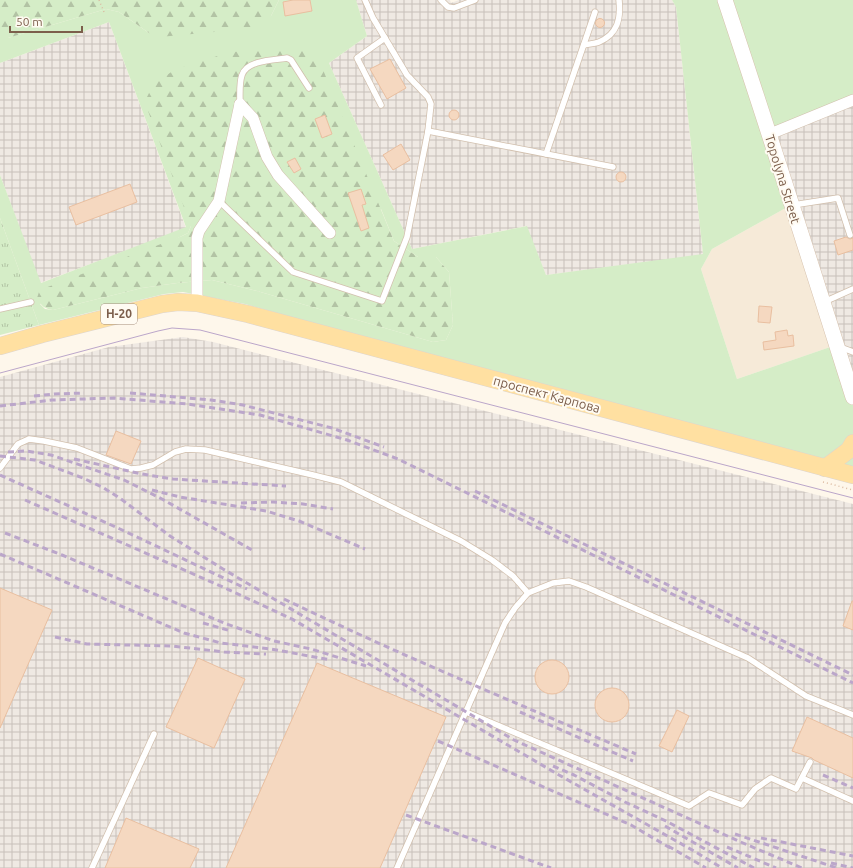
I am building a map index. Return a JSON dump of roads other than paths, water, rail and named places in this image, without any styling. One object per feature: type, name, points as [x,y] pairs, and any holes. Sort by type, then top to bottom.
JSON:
[{"type":"main road","name":"Topolyna Street","points":[[725,0],[770,134],[822,304],[843,352],[853,397]]},
{"type":"main road","name":"Н-20","points":[[0,346],[162,304],[178,302],[197,303]]},
{"type":"main road","name":"проспект Карпова","points":[[197,303],[240,312],[821,474],[853,475]]},
{"type":"main road","points":[[821,474],[849,450],[853,443]]},
{"type":"street","points":[[770,134],[853,100]]},
{"type":"street","points":[[197,303],[197,238],[199,231],[219,201],[240,104]]},
{"type":"street","points":[[240,104],[253,118],[267,157],[278,175],[330,233]]},
{"type":"lane","points":[[219,201],[293,272],[382,301],[407,237],[428,131],[431,104],[428,97],[407,75],[373,18],[366,0]]},
{"type":"lane","points":[[441,0],[448,8],[454,8],[475,0]]},
{"type":"lane","points":[[584,45],[599,42],[610,35],[618,24],[620,14],[619,0]]},
{"type":"lane","points":[[546,154],[595,12]]},
{"type":"lane","points":[[380,105],[357,58],[385,38]]},
{"type":"lane","points":[[240,104],[242,75],[251,65],[257,63],[287,58],[291,60],[309,88]]},
{"type":"lane","points":[[428,131],[613,167]]},
{"type":"lane","points":[[791,205],[838,198],[850,235]]},
{"type":"lane","points":[[822,304],[853,289]]},
{"type":"lane","points":[[0,309],[31,302]]},
{"type":"lane","points":[[0,468],[18,444],[29,439],[78,448],[131,469],[153,465],[174,452],[186,449],[205,450],[313,475],[341,482],[461,542],[492,560],[513,576],[528,593]]},
{"type":"lane","points":[[397,868],[505,623],[528,593],[553,583],[569,581],[586,587],[748,658],[806,696],[853,715]]},
{"type":"lane","points":[[466,712],[689,806],[709,794],[742,805],[755,788],[771,778],[796,789],[810,762]]},
{"type":"lane","points":[[92,868],[154,734]]},
{"type":"lane","points":[[802,778],[853,801]]},
{"type":"tram line","points":[[0,373],[158,331],[172,328],[200,330],[853,498]]},
{"type":"railway","points":[[34,396],[84,393]]},
{"type":"railway","points":[[130,393],[211,400],[243,405],[332,428],[384,447]]},
{"type":"railway","points":[[0,406],[52,400],[114,398],[187,404],[260,415],[347,440],[398,459],[853,683]]},
{"type":"railway","points":[[8,452],[26,451],[51,455],[124,480],[162,499],[252,550]]},
{"type":"railway","points":[[0,456],[35,460],[83,478],[104,488],[170,536],[223,569],[514,740],[802,868]]},
{"type":"railway","points":[[74,459],[142,474],[173,479],[286,486]]},
{"type":"railway","points":[[0,475],[120,529],[247,589]]},
{"type":"railway","points":[[152,490],[180,497],[266,511],[299,521],[365,549]]},
{"type":"railway","points":[[475,491],[853,675]]},
{"type":"railway","points":[[25,500],[292,619],[559,775],[722,868]]},
{"type":"railway","points":[[241,503],[273,502],[303,504],[333,509]]},
{"type":"railway","points":[[5,533],[62,555],[224,623],[274,641],[311,649],[366,666]]},
{"type":"railway","points":[[0,554],[184,633],[221,643],[271,649],[331,660]]},
{"type":"railway","points":[[284,599],[503,698],[636,754]]},
{"type":"railway","points":[[203,623],[231,631]]},
{"type":"railway","points":[[55,637],[87,644],[172,646],[224,652],[266,654]]},
{"type":"railway","points":[[520,712],[633,761]]},
{"type":"railway","points":[[438,741],[631,825],[672,849]]},
{"type":"railway","points":[[553,766],[666,821],[754,868]]},
{"type":"railway","points":[[823,775],[853,788]]},
{"type":"railway","points":[[406,815],[551,868]]},
{"type":"railway","points":[[665,826],[738,868]]},
{"type":"railway","points":[[735,834],[837,868]]},
{"type":"railway","points":[[761,838],[853,856]]},
{"type":"railway","points":[[668,846],[706,868]]},
{"type":"railway","points":[[727,847],[776,868]]},
{"type":"railway","points":[[831,863],[853,868]]}]
